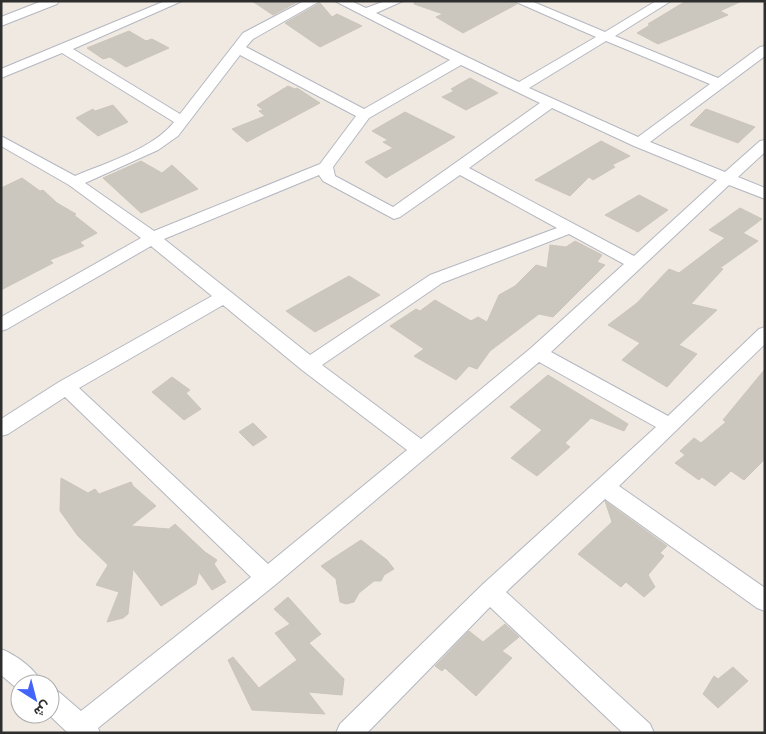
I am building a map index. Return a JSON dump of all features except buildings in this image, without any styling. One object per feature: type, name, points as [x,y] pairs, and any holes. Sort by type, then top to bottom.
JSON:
[{"type":"street","points":[[1,22],[54,1]]},
{"type":"street","points":[[74,182],[153,146],[173,133],[236,48],[248,36],[314,1]]},
{"type":"street","points":[[341,1],[519,88],[639,143],[765,194]]},
{"type":"street","points":[[365,13],[397,1]]},
{"type":"street","points":[[520,1],[718,83]]},
{"type":"street","points":[[519,88],[607,37],[664,1]]},
{"type":"street","points":[[1,74],[166,3]]},
{"type":"street","points":[[1,9],[14,17]]},
{"type":"street","points":[[63,48],[183,122]]},
{"type":"street","points":[[236,48],[364,115]]},
{"type":"street","points":[[639,143],[718,83],[763,53]]},
{"type":"street","points":[[1,325],[152,238],[325,167],[364,115],[461,59]]},
{"type":"street","points":[[325,167],[328,178],[394,214],[551,102]]},
{"type":"street","points":[[1,140],[74,182],[152,238],[309,365],[420,449]]},
{"type":"street","points":[[60,709],[84,730],[420,449],[538,353],[765,144]]},
{"type":"street","points":[[459,168],[636,264]]},
{"type":"street","points":[[309,365],[436,279],[571,228]]},
{"type":"street","points":[[1,429],[66,387],[224,297]]},
{"type":"street","points":[[349,733],[490,592],[670,426],[765,333]]},
{"type":"street","points":[[538,353],[670,426]]},
{"type":"street","points":[[66,387],[267,578]]},
{"type":"street","points":[[605,487],[765,601]]},
{"type":"street","points":[[490,592],[641,733]]},
{"type":"street","points":[[1,660],[18,674]]}]
